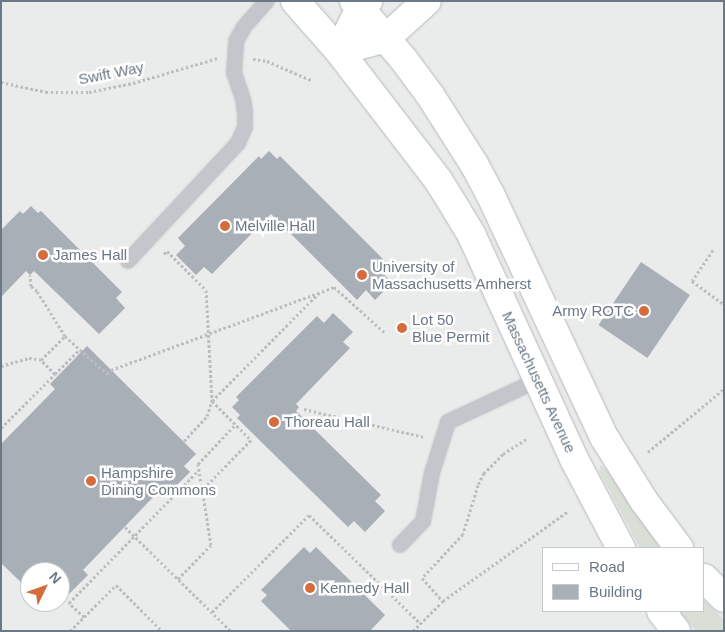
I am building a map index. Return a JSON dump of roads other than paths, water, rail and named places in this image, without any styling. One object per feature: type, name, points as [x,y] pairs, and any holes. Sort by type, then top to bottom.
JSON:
[{"type":"main road","name":"Massachusetts Avenue","points":[[295,1],[316,23],[339,52],[438,180],[456,209],[472,236],[592,496],[619,547]]},
{"type":"main road","points":[[339,52],[386,38],[427,1]]},
{"type":"main road","points":[[339,52],[360,3]]},
{"type":"main road","points":[[360,3],[430,95],[474,164],[507,229],[604,437],[644,502],[678,547]]},
{"type":"main road","points":[[705,579],[724,598]]},
{"type":"main road","points":[[662,612],[676,631]]},
{"type":"lane","points":[[128,261],[238,143],[244,128],[245,112],[243,99],[234,73],[236,41],[244,27],[267,1]]},
{"type":"lane","points":[[400,545],[423,521],[432,473],[448,422],[538,380]]},
{"type":"place","name":"Melville Hall","points":[[225,226]]},
{"type":"place","name":"James Hall","points":[[43,255]]},
{"type":"place","name":"University of Massachusetts Amherst","points":[[362,275]]},
{"type":"place","name":"Army ROTC","points":[[644,311]]},
{"type":"place","name":"Lot 50 Blue Permit","points":[[402,328]]},
{"type":"place","name":"Thoreau Hall","points":[[274,422]]},
{"type":"place","name":"Hampshire Dining Commons","points":[[91,481]]},
{"type":"place","name":"Kennedy Hall","points":[[310,588]]}]
